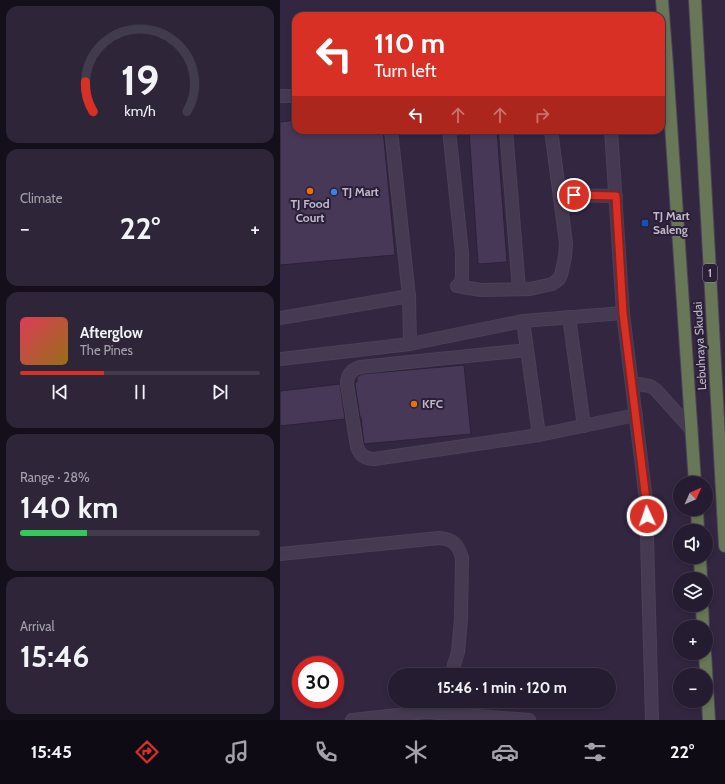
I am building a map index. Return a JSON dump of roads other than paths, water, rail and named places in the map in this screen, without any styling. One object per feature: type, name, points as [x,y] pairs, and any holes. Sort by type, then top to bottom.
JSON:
[{"type":"highway","name":"Lebuhraya Skudai","points":[[662,0],[662,12]]},
{"type":"highway","name":"Lebuhraya Skudai","points":[[695,0],[725,546]]},
{"type":"highway","name":"Lebuhraya Skudai","points":[[665,79],[695,476]]},
{"type":"highway","points":[[705,660],[709,720]]},
{"type":"street","points":[[280,96],[292,96]]},
{"type":"street","points":[[392,134],[409,296],[410,344]]},
{"type":"street","points":[[448,134],[462,253],[462,278],[460,284],[457,286],[481,290],[520,289],[552,284],[559,279],[561,275],[566,243],[552,134]]},
{"type":"street","points":[[506,134],[520,289]]},
{"type":"street","points":[[612,134],[623,313],[646,500],[652,720]]},
{"type":"street","points":[[560,195],[616,196]]},
{"type":"street","points":[[280,318],[409,296]]},
{"type":"street","points":[[280,358],[410,344],[522,321],[623,313]]},
{"type":"street","points":[[569,317],[584,426]]},
{"type":"street","points":[[522,321],[539,435]]},
{"type":"street","points":[[527,350],[360,367],[354,369],[350,372],[347,378],[347,384],[359,452],[368,459],[374,459],[539,435],[636,415]]},
{"type":"street","points":[[632,382],[650,386],[656,390],[692,430]]},
{"type":"street","points":[[280,554],[447,538],[460,550],[462,558],[461,619],[458,652],[453,668]]},
{"type":"street","points":[[426,712],[429,708]]},
{"type":"street","points":[[352,720],[387,718],[426,712],[472,718],[529,720]]},
{"type":"place","name":"TJ Food Court","points":[[310,191]]},
{"type":"place","name":"TJ Mart","points":[[334,192]]},
{"type":"place","name":"TJ Mart Saleng","points":[[645,223]]},
{"type":"place","name":"KFC","points":[[414,404]]}]
